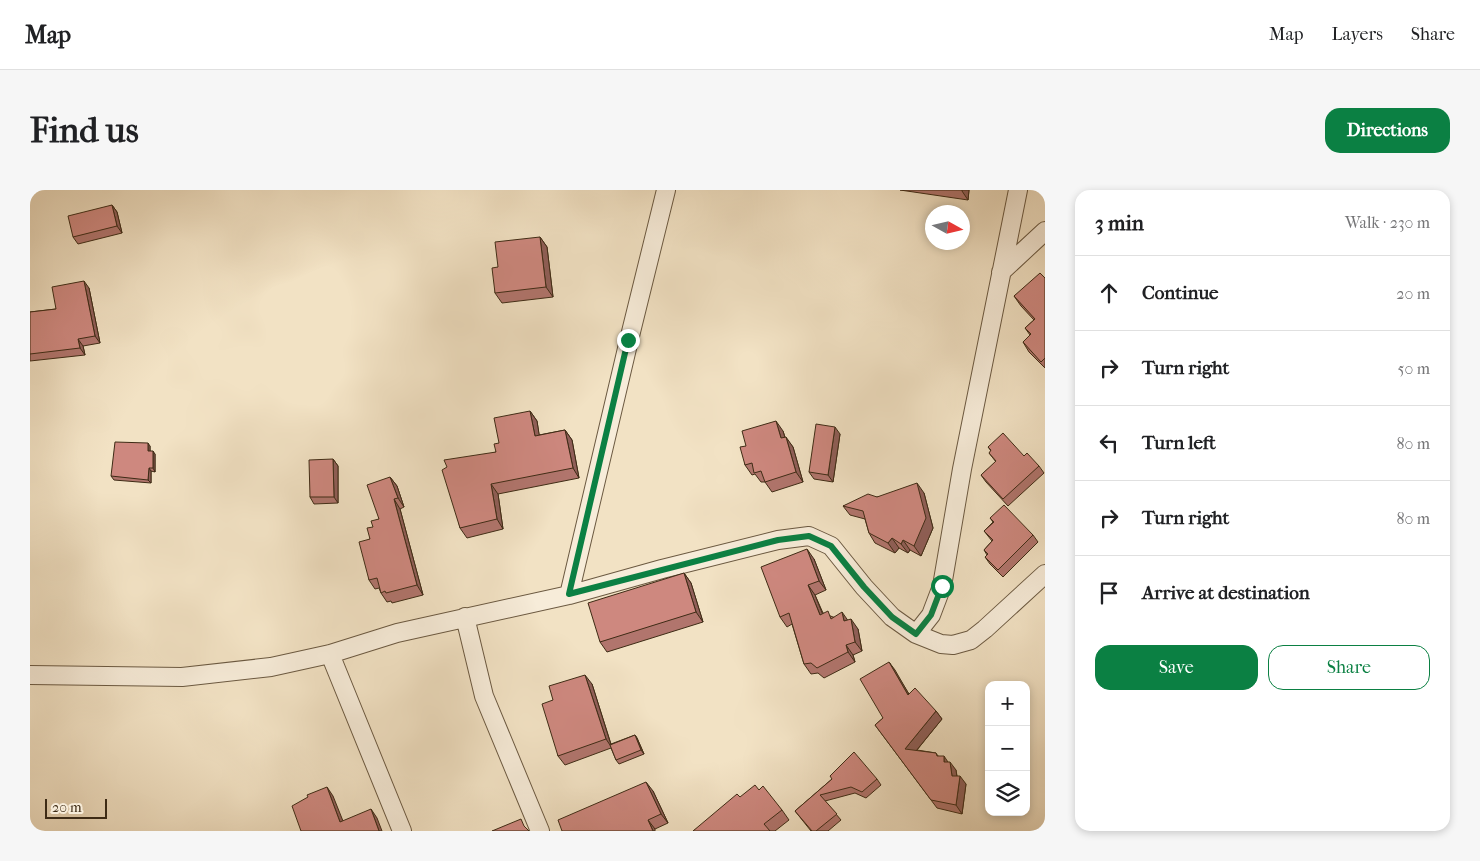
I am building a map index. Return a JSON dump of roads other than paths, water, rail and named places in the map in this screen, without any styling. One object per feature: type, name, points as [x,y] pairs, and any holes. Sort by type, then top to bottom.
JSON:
[{"type":"street","points":[[569,594],[628,340],[666,190]]},
{"type":"street","points":[[916,634],[931,615],[942,586],[962,469],[1018,190]]},
{"type":"street","points":[[1001,272],[1045,231]]},
{"type":"street","points":[[30,675],[182,677],[271,667],[330,654],[397,633],[569,594],[778,540],[809,536],[831,546],[864,587],[892,617],[916,634],[941,644],[954,645],[971,640],[1045,574]]},
{"type":"street","points":[[465,617],[484,696],[540,831]]},
{"type":"street","points":[[330,654],[402,831]]}]
